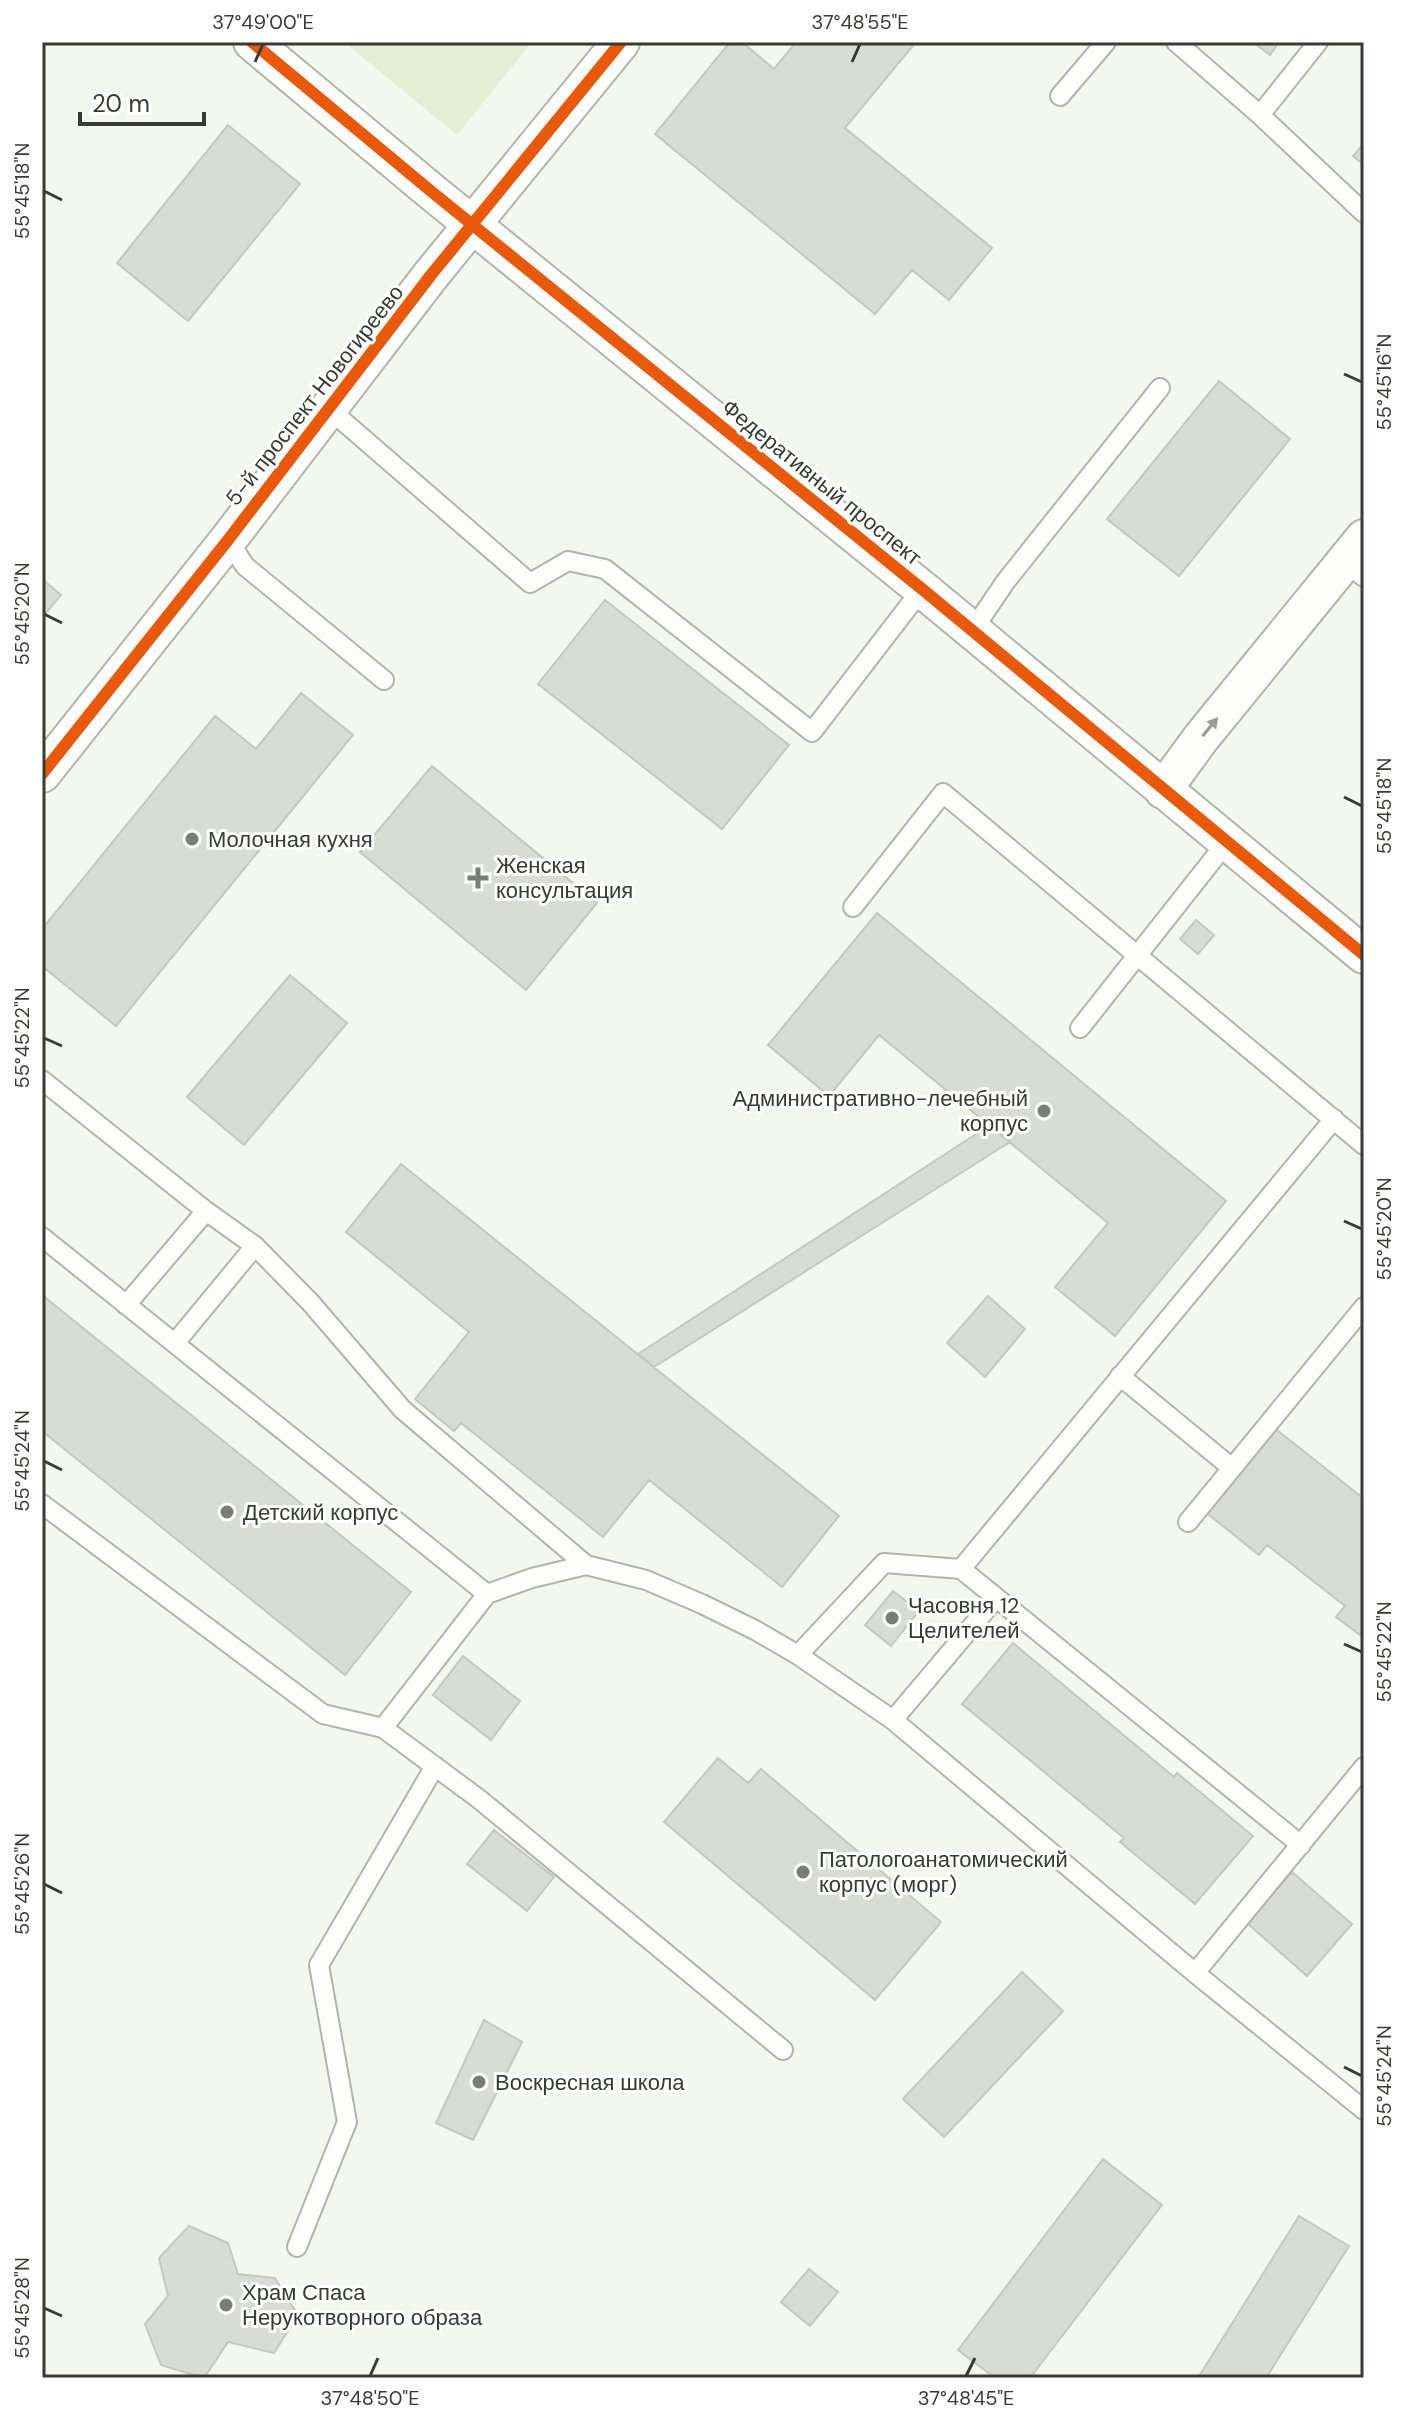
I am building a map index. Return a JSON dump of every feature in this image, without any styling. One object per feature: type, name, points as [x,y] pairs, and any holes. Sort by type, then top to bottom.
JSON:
[{"type":"street","name":"Федеративный проспект","points":[[252,42],[1364,955]]},
{"type":"street","name":"5-й проспект Новогиреево","points":[[42,774],[472,225],[621,42]]},
{"type":"street","points":[[1163,790],[1201,738],[1357,559]]},
{"type":"lane","points":[[1060,96],[1106,42]]},
{"type":"lane","points":[[1176,42],[1260,115],[1364,213]]},
{"type":"lane","points":[[1260,115],[1318,42]]},
{"type":"lane","points":[[972,631],[1006,581],[1160,388]]},
{"type":"lane","points":[[329,409],[530,583],[568,561],[605,569],[812,732],[922,589]]},
{"type":"lane","points":[[228,540],[245,566],[384,680]]},
{"type":"lane","points":[[853,907],[943,793],[1364,1145]]},
{"type":"lane","points":[[1080,1028],[1226,843]]},
{"type":"lane","points":[[42,1080],[206,1211],[255,1246],[310,1302],[403,1410],[586,1565],[646,1580],[755,1630],[798,1655],[893,1720],[1195,1973],[1362,2105]]},
{"type":"lane","points":[[961,1569],[1334,1119]]},
{"type":"lane","points":[[126,1305],[206,1211]]},
{"type":"lane","points":[[42,1237],[487,1594]]},
{"type":"lane","points":[[175,1343],[255,1246]]},
{"type":"lane","points":[[1188,1522],[1364,1307]]},
{"type":"lane","points":[[1120,1376],[1232,1468]]},
{"type":"lane","points":[[42,1504],[323,1714],[383,1728],[435,1766],[783,2050]]},
{"type":"lane","points":[[798,1655],[884,1563],[961,1569],[1301,1845]]},
{"type":"lane","points":[[383,1728],[487,1594],[532,1578],[586,1565]]},
{"type":"lane","points":[[893,1720],[996,1598]]},
{"type":"lane","points":[[297,2247],[347,2122],[319,1965],[435,1766]]},
{"type":"lane","points":[[1195,1973],[1364,1767]]},
{"type":"green space","points":[[344,42],[532,42],[457,135]]},
{"type":"building","points":[[730,42],[742,42],[774,69],[796,42],[916,42],[845,128],[992,248],[949,300],[912,270],[875,314],[655,134]]},
{"type":"building","points":[[1253,42],[1279,42],[1270,55]]},
{"type":"building","points":[[228,125],[300,184],[188,321],[117,263]]},
{"type":"building","points":[[1364,143],[1364,165],[1353,156]]},
{"type":"building","points":[[1219,381],[1290,439],[1179,576],[1107,519]]},
{"type":"building","points":[[42,579],[61,595],[42,618]]},
{"type":"building","points":[[605,600],[789,745],[722,829],[538,684]]},
{"type":"building","name":"Молочная кухня","points":[[301,693],[353,735],[116,1026],[42,966],[42,929],[215,716],[256,749]]},
{"type":"building","name":"Женская консультация","points":[[432,766],[597,903],[526,990],[360,852]]},
{"type":"building","name":"Административно-лечебный корпус","points":[[877,913],[1226,1201],[1115,1336],[1055,1287],[1108,1223],[879,1035],[829,1096],[768,1045]]},
{"type":"building","points":[[1196,920],[1214,935],[1198,954],[1180,939]]},
{"type":"building","points":[[290,975],[347,1023],[244,1145],[187,1097]]},
{"type":"building","points":[[990,1125],[1010,1142],[654,1367],[638,1354]]},
{"type":"building","points":[[401,1164],[839,1516],[782,1587],[649,1480],[603,1537],[461,1423],[454,1431],[415,1399],[469,1332],[346,1232]]},
{"type":"building","name":"Детский корпус","points":[[42,1295],[411,1592],[345,1675],[42,1431]]},
{"type":"building","points":[[988,1296],[1025,1329],[985,1377],[947,1343]]},
{"type":"building","points":[[1272,1426],[1364,1499],[1364,1638],[1336,1617],[1345,1606],[1267,1545],[1259,1555],[1204,1511]]},
{"type":"building","name":"Часовня 12 Целителей","points":[[893,1591],[919,1611],[891,1646],[865,1625]]},
{"type":"building","points":[[1013,1643],[1174,1777],[1177,1773],[1253,1836],[1195,1904],[1120,1842],[1124,1838],[962,1704]]},
{"type":"building","points":[[463,1656],[520,1701],[491,1740],[433,1695]]},
{"type":"building","name":"Патологоанатомический корпус (морг)","points":[[718,1758],[748,1783],[761,1769],[941,1922],[875,2000],[664,1822]]},
{"type":"building","points":[[494,1830],[554,1877],[527,1911],[467,1864]]},
{"type":"building","points":[[1292,1872],[1352,1924],[1307,1976],[1247,1923]]},
{"type":"building","points":[[1022,1972],[1063,2011],[944,2137],[903,2099]]},
{"type":"building","name":"Воскресная школа","points":[[484,2020],[522,2042],[473,2140],[436,2123]]},
{"type":"building","points":[[1103,2159],[1162,2205],[1030,2378],[995,2378],[958,2350]]},
{"type":"building","points":[[1299,2216],[1349,2246],[1266,2378],[1198,2378]]},
{"type":"building","name":"Храм Спаса Нерукотворного образа","points":[[189,2226],[228,2243],[238,2274],[275,2278],[298,2315],[274,2353],[228,2342],[204,2378],[161,2365],[145,2324],[168,2296],[159,2258]]},
{"type":"building","points":[[809,2269],[838,2292],[810,2326],[781,2302]]},
{"type":"cycle path","points":[[252,42],[1364,955]]},
{"type":"cycle path","points":[[42,774],[228,540],[431,275],[621,42]]},
{"type":"place","name":"Молочная кухня","points":[[192,839]]},
{"type":"place","name":"Женская консультация","points":[[478,878]]},
{"type":"place","name":"Административно-лечебный корпус","points":[[1044,1111]]},
{"type":"place","name":"Детский корпус","points":[[227,1512]]},
{"type":"place","name":"Часовня 12 Целителей","points":[[892,1618]]},
{"type":"place","name":"Патологоанатомический корпус (морг)","points":[[803,1872]]},
{"type":"place","name":"Воскресная школа","points":[[479,2082]]},
{"type":"place","name":"Храм Спаса Нерукотворного образа","points":[[226,2305]]}]
